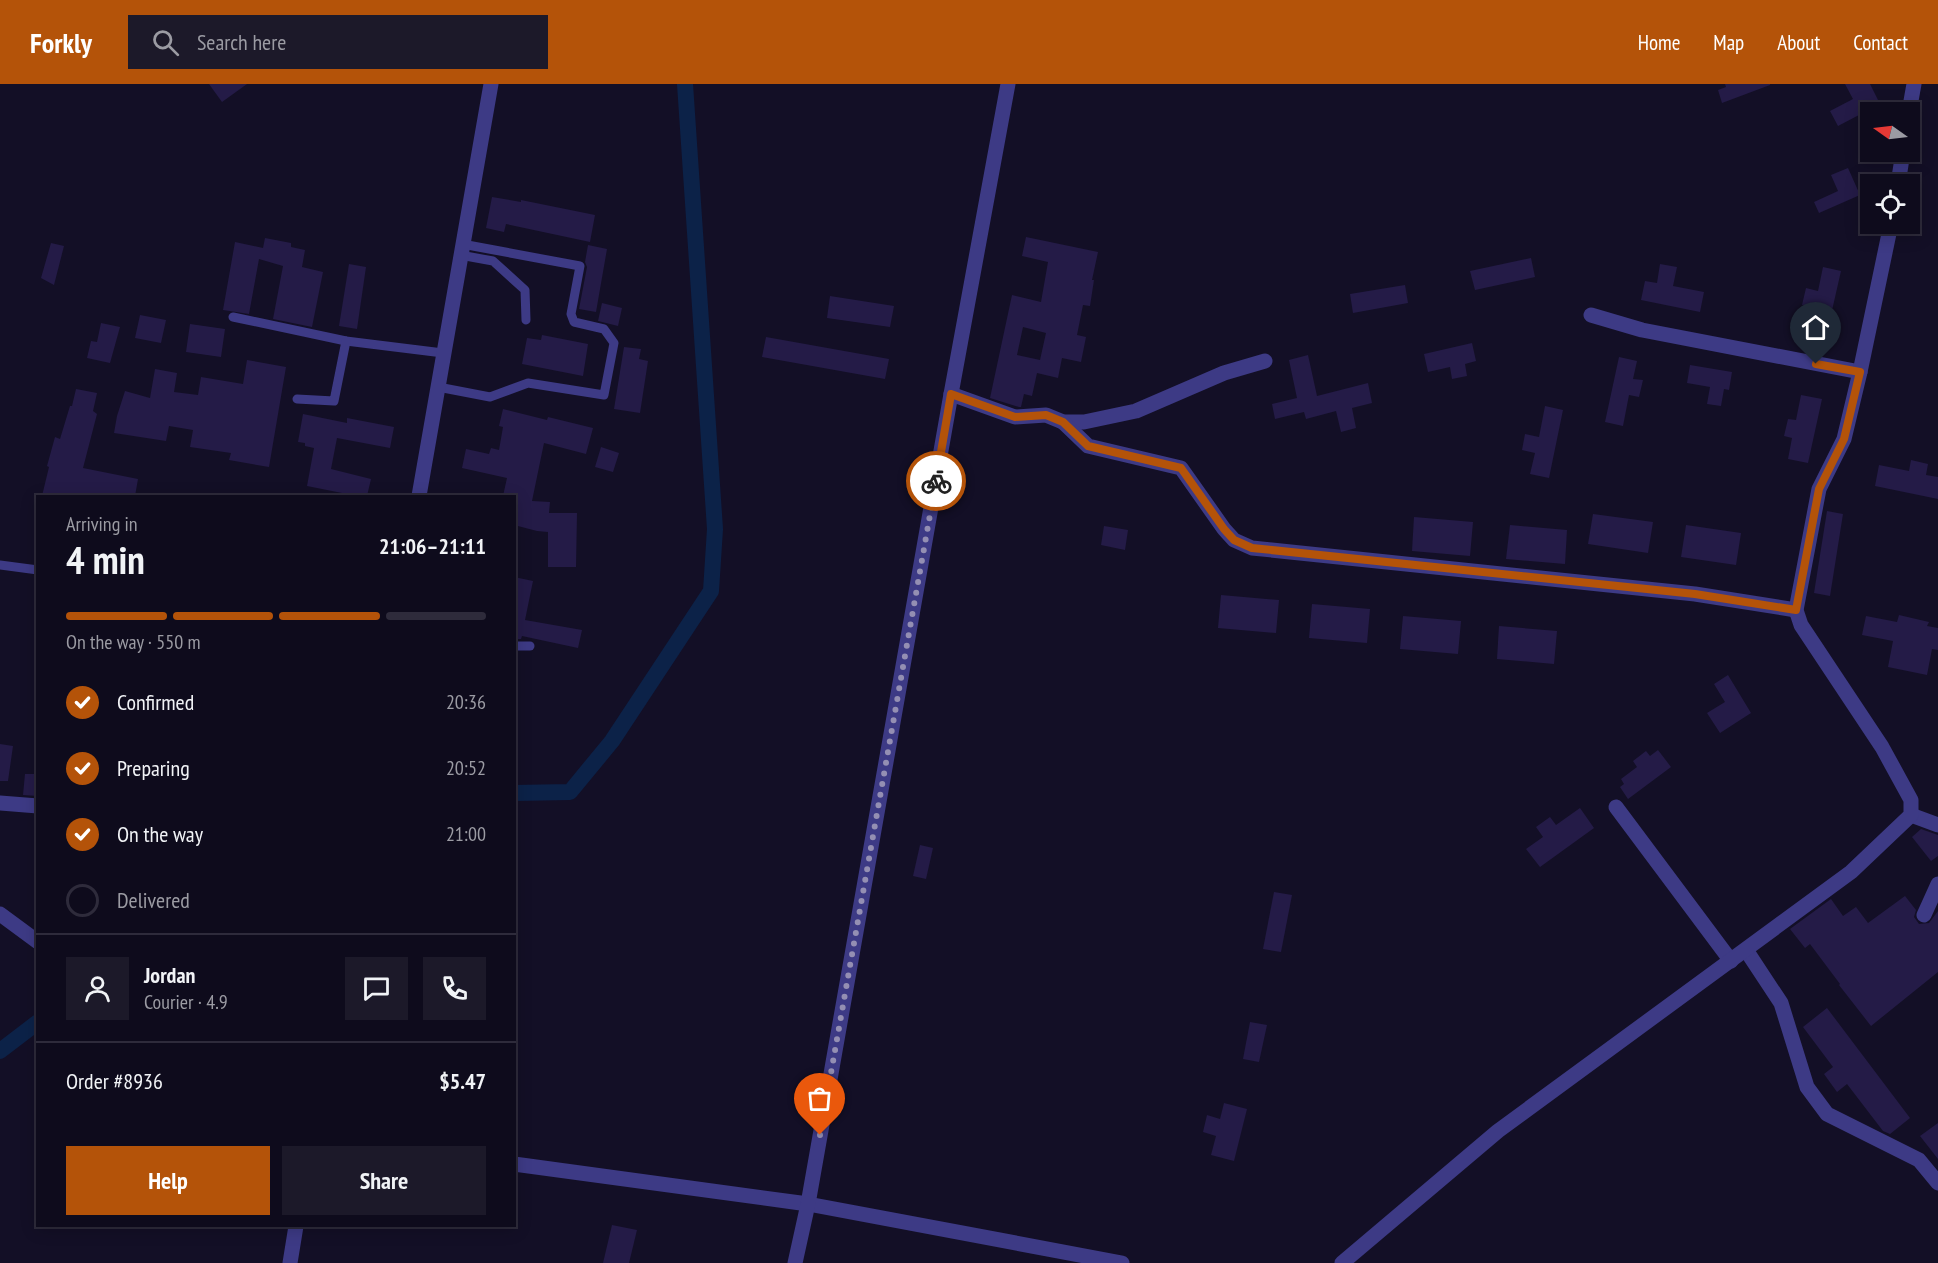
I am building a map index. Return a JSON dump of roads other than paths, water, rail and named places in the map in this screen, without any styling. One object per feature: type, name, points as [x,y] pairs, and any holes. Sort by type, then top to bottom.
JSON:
[{"type":"street","points":[[419,495],[491,84]]},
{"type":"street","points":[[795,1263],[808,1204],[1008,84]]},
{"type":"street","points":[[1911,102],[1914,84]]},
{"type":"street","points":[[1342,1263],[1498,1131],[1851,872],[1911,815],[1911,800],[1882,747],[1801,626],[1796,610],[1819,489],[1844,439],[1889,234]]},
{"type":"street","points":[[1591,315],[1642,330],[1860,372]]},
{"type":"street","points":[[1063,422],[1084,422],[1136,411],[1224,373],[1266,362]]},
{"type":"street","points":[[951,394],[1015,417],[1046,415],[1063,422],[1088,446],[1181,468],[1224,529],[1234,540],[1252,548],[1695,594],[1796,610]]},
{"type":"street","points":[[0,803],[36,806]]},
{"type":"street","points":[[1616,807],[1731,961]]},
{"type":"street","points":[[1911,815],[1938,825]]},
{"type":"street","points":[[1924,915],[1938,884]]},
{"type":"street","points":[[0,915],[36,941]]},
{"type":"street","points":[[1746,950],[1781,1003],[1807,1087],[1827,1114],[1919,1160],[1938,1183]]},
{"type":"street","points":[[516,1164],[808,1204],[1122,1263]]},
{"type":"street","points":[[290,1263],[296,1227]]},
{"type":"lane","points":[[461,249],[493,261],[525,290],[526,320]]},
{"type":"lane","points":[[438,387],[490,397],[528,383],[604,395],[614,343],[604,329],[574,322],[571,314],[580,266],[461,249]]},
{"type":"lane","points":[[233,317],[346,341],[443,353]]},
{"type":"lane","points":[[297,399],[334,401],[346,341]]},
{"type":"lane","points":[[0,565],[36,570]]},
{"type":"lane","points":[[516,646],[530,646]]},
{"type":"waterway","points":[[516,793],[570,792],[612,741],[711,591],[715,529],[685,84]]},
{"type":"waterway","points":[[0,1051],[36,1024]]}]
